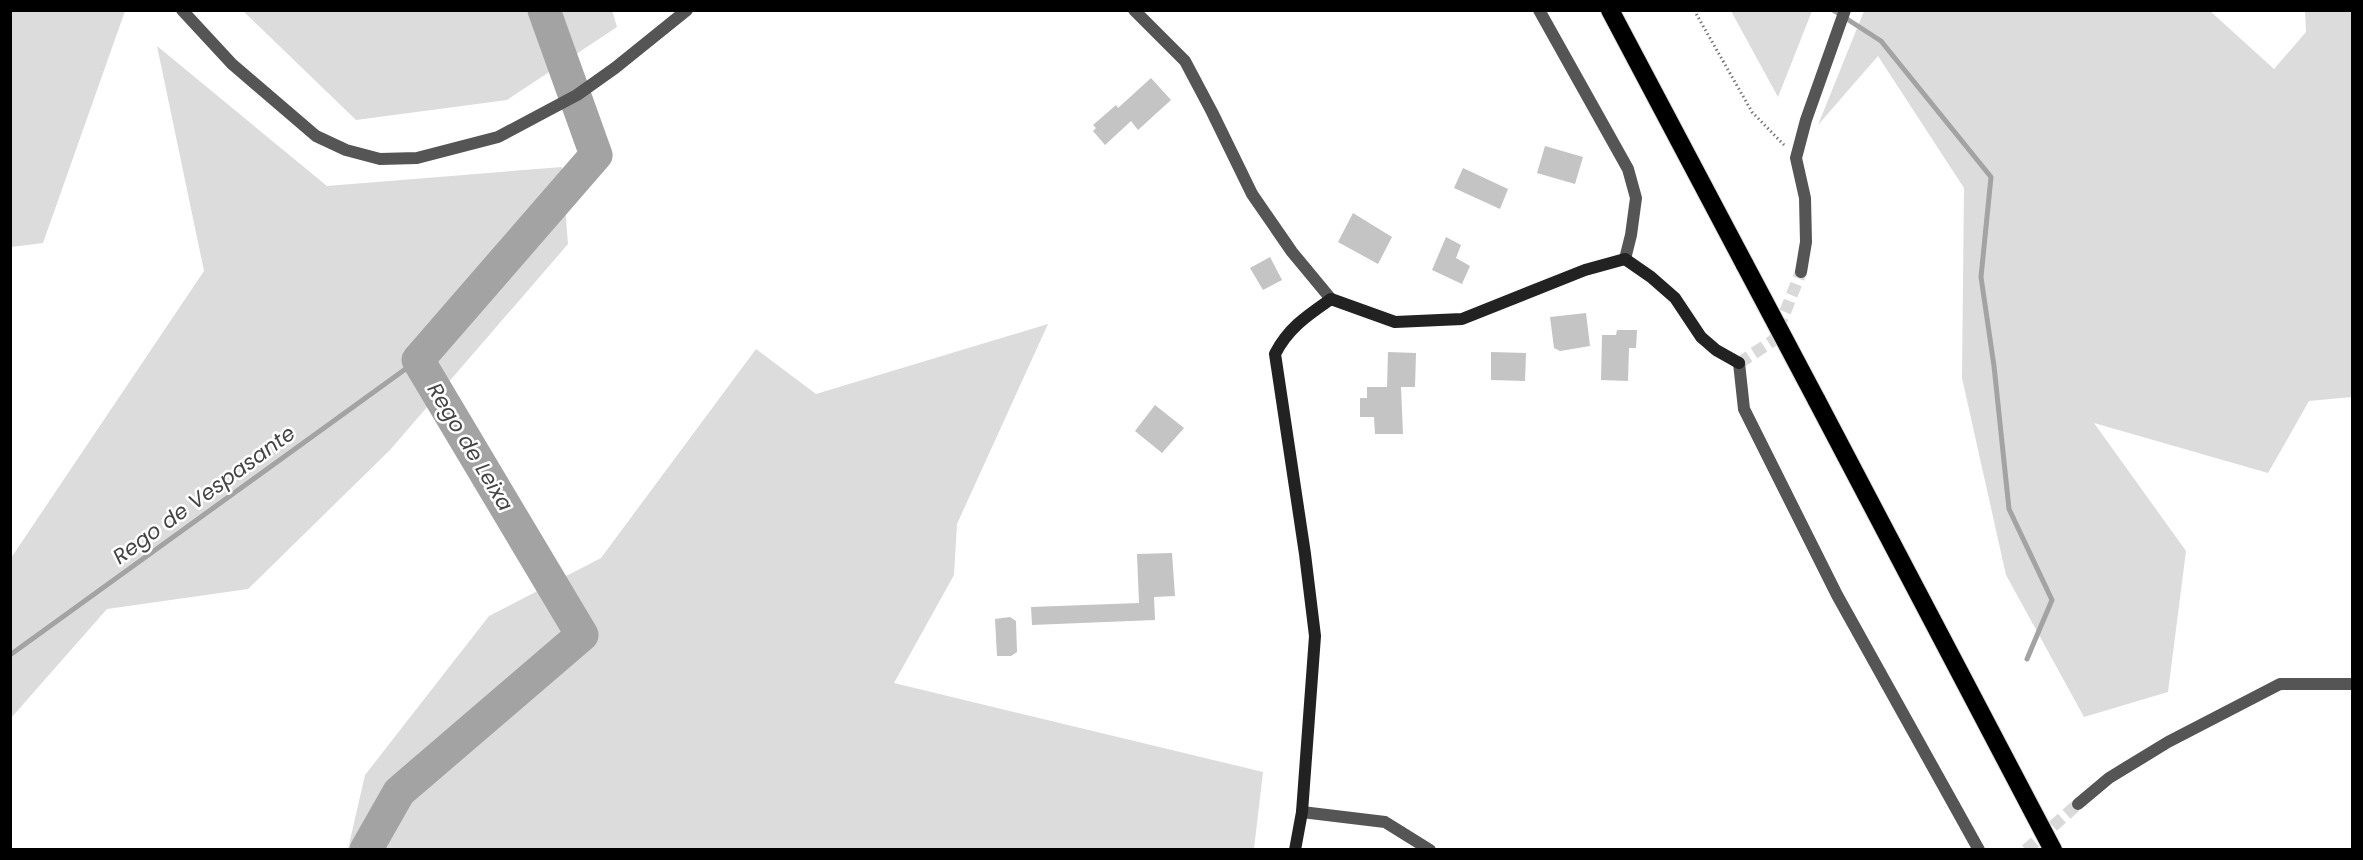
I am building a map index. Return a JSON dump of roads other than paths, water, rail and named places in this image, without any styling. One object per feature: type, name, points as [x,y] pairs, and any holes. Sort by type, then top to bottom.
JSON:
[{"type":"highway","points":[[1610,10],[2053,849]]},
{"type":"street","points":[[182,10],[232,64],[316,136],[346,150],[380,159],[417,158],[498,137],[577,95],[615,69],[687,10]]},
{"type":"street","points":[[1134,10],[1185,61],[1252,194],[1292,252],[1331,299],[1395,322],[1462,319],[1585,270],[1625,260],[1651,277],[1675,298],[1701,337],[1716,350],[1739,363],[1744,409],[1837,595],[1979,849]]},
{"type":"street","points":[[1539,10],[1628,169],[1636,198],[1625,260]]},
{"type":"street","points":[[1801,272],[1806,242],[1806,220],[1805,198],[1796,158],[1806,120],[1845,10]]},
{"type":"street","points":[[1295,849],[1302,812],[1314,636],[1305,554],[1275,354],[1283,339],[1299,322],[1331,299]]},
{"type":"street","points":[[2078,804],[2109,778],[2168,742],[2280,684],[2352,684]]},
{"type":"street","points":[[1302,812],[1385,822],[1430,849]]},
{"type":"waterway","name":"Rego de Leixa","points":[[366,850],[399,792],[582,635],[418,360],[596,155],[544,10]]},
{"type":"waterway","points":[[1833,10],[1881,41],[1991,177],[1981,277],[1994,366],[2009,509],[2052,600],[2027,659]]},
{"type":"waterway","name":"Rego de Vespasante","points":[[10,655],[418,360]]},
{"type":"tunnel","points":[[1739,363],[1774,340],[1801,272]]},
{"type":"tunnel","points":[[2026,850],[2078,804]]}]
